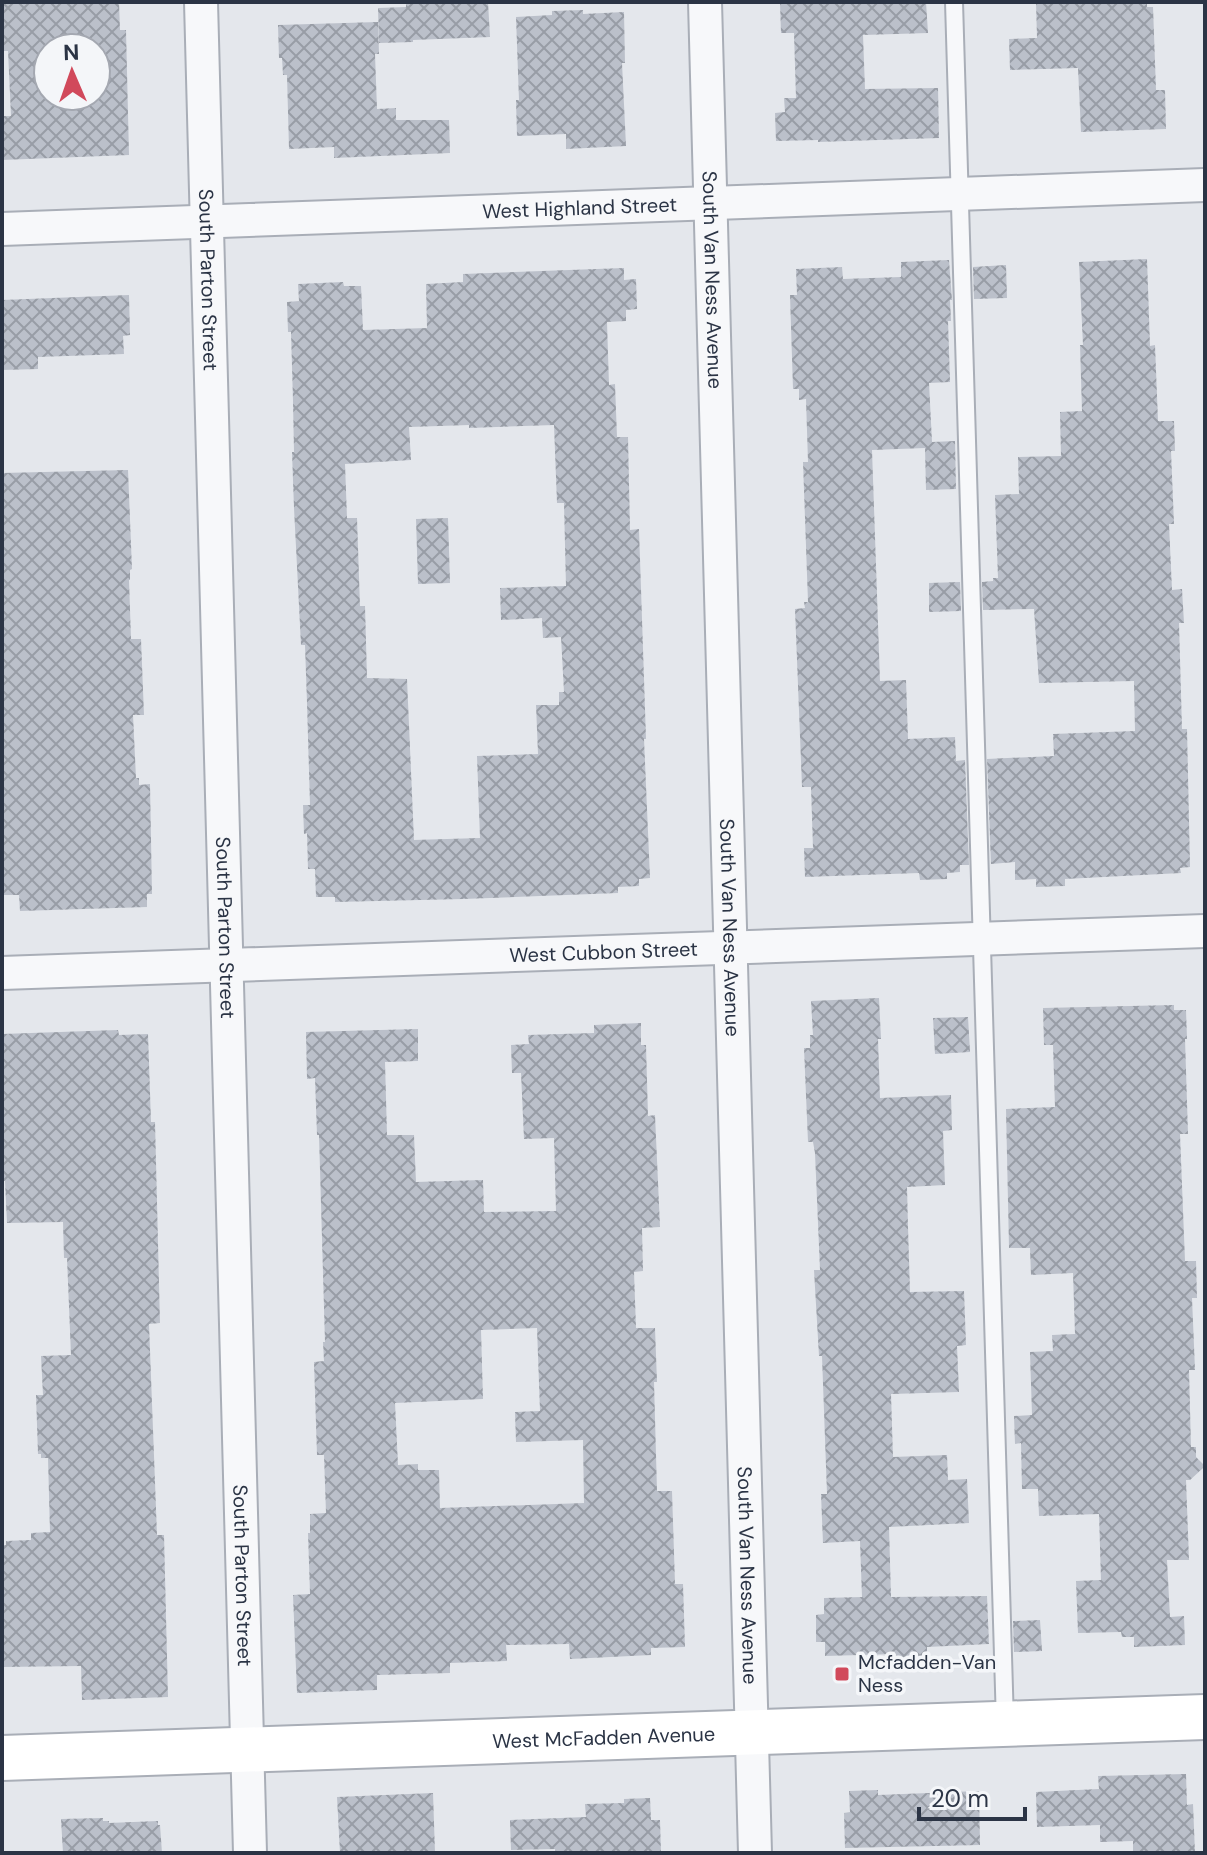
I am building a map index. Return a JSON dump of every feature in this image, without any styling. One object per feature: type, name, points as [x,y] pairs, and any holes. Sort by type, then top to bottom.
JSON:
[{"type":"street","name":"South Parton Street","points":[[201,2],[250,1853]]},
{"type":"street","name":"South Van Ness Avenue","points":[[705,2],[755,1853]]},
{"type":"street","name":"West Highland Street","points":[[2,229],[1205,185]]},
{"type":"street","name":"West Cubbon Street","points":[[2,973],[1205,931]]},
{"type":"street","name":"West McFadden Avenue","points":[[2,1758],[1205,1717]]},
{"type":"lane","points":[[954,2],[1005,1723]]},
{"type":"building","points":[[2,2],[119,2],[120,30],[126,30],[129,155],[2,160],[2,116],[11,116],[8,51],[2,51]]},
{"type":"building","points":[[406,2],[488,2],[490,37],[379,43],[378,8],[406,7]]},
{"type":"building","points":[[926,2],[928,33],[863,35],[865,89],[938,88],[939,138],[776,141],[775,113],[785,112],[784,98],[796,98],[794,33],[781,33],[780,3]]},
{"type":"building","points":[[1036,2],[1147,2],[1147,7],[1153,7],[1156,90],[1165,90],[1166,129],[1081,132],[1078,68],[1010,70],[1009,39],[1037,38]]},
{"type":"building","points":[[583,10],[583,14],[624,12],[625,63],[622,63],[626,146],[566,149],[566,134],[517,136],[516,17]]},
{"type":"building","points":[[378,22],[379,54],[375,54],[377,109],[396,108],[396,120],[449,120],[450,153],[334,158],[334,147],[289,149],[287,75],[283,75],[282,58],[279,58],[278,25]]},
{"type":"building","points":[[1147,259],[1150,346],[1155,345],[1158,421],[1174,421],[1175,451],[1171,451],[1174,524],[1169,524],[1172,590],[1182,589],[1184,623],[1179,623],[1182,729],[1187,729],[1190,867],[1180,868],[1181,873],[1065,879],[1065,886],[1036,887],[1036,879],[1015,880],[1015,862],[991,864],[987,759],[1054,756],[1053,734],[1135,731],[1134,681],[1039,683],[1034,609],[983,610],[982,582],[998,578],[995,495],[1019,494],[1018,457],[1061,456],[1060,412],[1082,411],[1079,262]]},
{"type":"building","points":[[949,260],[952,300],[951,321],[948,321],[950,382],[929,383],[932,442],[955,441],[956,489],[926,490],[925,448],[872,450],[880,681],[906,680],[908,739],[955,737],[956,761],[965,760],[969,865],[960,865],[960,872],[947,873],[947,879],[920,880],[919,873],[805,877],[804,848],[813,848],[811,787],[802,787],[795,609],[805,608],[804,602],[808,602],[803,462],[808,462],[806,399],[799,400],[799,389],[793,389],[790,295],[797,295],[796,269],[842,267],[843,279],[901,277],[901,262]]},
{"type":"building","points":[[1006,265],[1007,298],[974,299],[973,267]]},
{"type":"building","points":[[624,268],[624,280],[636,279],[637,309],[626,310],[626,321],[607,322],[609,385],[615,384],[617,437],[628,437],[630,530],[639,529],[650,878],[639,879],[639,886],[618,887],[618,893],[335,902],[335,897],[316,897],[315,869],[308,869],[307,833],[304,834],[303,805],[310,805],[307,703],[294,508],[291,332],[288,332],[287,302],[299,301],[298,284],[343,282],[344,286],[361,286],[363,330],[427,328],[426,284],[463,282],[463,274]],"holes":[[[469,425],[469,428],[554,425],[557,503],[564,503],[566,586],[500,588],[501,620],[542,618],[543,638],[561,637],[564,692],[559,692],[559,705],[536,705],[538,754],[477,756],[480,838],[414,840],[407,679],[367,678],[365,606],[360,606],[357,518],[347,518],[345,464],[411,460],[409,427]]]},
{"type":"building","points":[[129,295],[130,335],[123,336],[124,354],[38,357],[38,369],[2,370],[2,300]]},
{"type":"building","points":[[128,470],[131,639],[141,639],[144,715],[133,715],[136,778],[139,778],[139,785],[150,784],[152,894],[147,894],[147,907],[20,911],[19,895],[2,895],[2,473]]},
{"type":"building","points":[[448,518],[450,583],[418,584],[416,519]]},
{"type":"building","points":[[960,582],[961,611],[929,612],[929,583]]},
{"type":"building","points":[[879,998],[880,1098],[951,1095],[952,1130],[943,1131],[945,1185],[907,1187],[908,1227],[910,1292],[964,1291],[966,1345],[957,1346],[959,1392],[891,1394],[893,1457],[947,1455],[948,1480],[967,1479],[969,1523],[889,1527],[891,1597],[987,1596],[989,1644],[927,1647],[927,1657],[896,1658],[896,1654],[825,1656],[825,1642],[816,1642],[816,1615],[824,1614],[824,1598],[862,1597],[860,1541],[823,1543],[821,1494],[827,1494],[822,1356],[819,1356],[814,1270],[820,1270],[815,1153],[813,1142],[808,1142],[804,1048],[810,1048],[810,1035],[813,1035],[811,1001]]},
{"type":"building","points":[[1174,1005],[1174,1010],[1186,1010],[1188,1134],[1180,1134],[1185,1261],[1196,1261],[1197,1298],[1192,1298],[1195,1370],[1189,1370],[1191,1447],[1196,1447],[1196,1457],[1205,1466],[1186,1480],[1189,1560],[1167,1560],[1170,1617],[1184,1616],[1185,1645],[1134,1647],[1134,1637],[1122,1637],[1121,1632],[1078,1633],[1076,1581],[1101,1580],[1099,1514],[1039,1516],[1038,1489],[1022,1489],[1021,1443],[1015,1444],[1014,1416],[1032,1415],[1030,1352],[1053,1351],[1052,1335],[1075,1334],[1073,1273],[1031,1275],[1030,1248],[1009,1248],[1006,1109],[1055,1107],[1053,1045],[1044,1045],[1043,1008]]},
{"type":"building","points":[[968,1017],[970,1052],[935,1054],[933,1018]]},
{"type":"building","points":[[641,1023],[641,1045],[646,1045],[648,1116],[655,1115],[660,1227],[642,1228],[643,1271],[634,1272],[636,1328],[655,1328],[657,1491],[672,1491],[675,1584],[683,1584],[685,1647],[651,1648],[651,1655],[570,1659],[569,1644],[506,1645],[507,1661],[450,1663],[450,1673],[377,1675],[377,1690],[297,1693],[293,1595],[310,1594],[310,1514],[326,1513],[324,1455],[317,1455],[314,1362],[324,1361],[325,1342],[319,1135],[315,1078],[307,1079],[306,1032],[418,1029],[418,1061],[385,1062],[387,1135],[414,1135],[416,1182],[483,1180],[484,1212],[556,1211],[554,1138],[524,1139],[521,1073],[512,1073],[511,1045],[529,1044],[528,1035],[594,1033],[594,1025]],"holes":[[[537,1328],[540,1411],[515,1412],[516,1442],[583,1440],[584,1503],[440,1508],[439,1470],[418,1470],[418,1464],[398,1465],[395,1403],[483,1399],[481,1330]]]},
{"type":"building","points":[[118,1030],[119,1035],[148,1034],[151,1122],[155,1122],[160,1323],[149,1324],[157,1535],[164,1535],[168,1697],[82,1700],[81,1666],[2,1667],[2,1545],[6,1545],[6,1541],[31,1540],[31,1533],[50,1532],[48,1458],[41,1458],[38,1454],[36,1395],[43,1395],[41,1356],[71,1355],[63,1222],[7,1223],[5,1181],[2,1181],[2,1034]]},
{"type":"building","points":[[1040,1620],[1042,1651],[1014,1652],[1013,1621]]},
{"type":"building","points":[[1186,1774],[1187,1805],[1193,1804],[1195,1853],[1133,1853],[1133,1841],[1100,1842],[1100,1825],[1037,1827],[1036,1792],[1099,1789],[1098,1776]]},
{"type":"building","points":[[878,1790],[878,1795],[979,1791],[980,1845],[845,1848],[844,1813],[850,1812],[849,1791]]},
{"type":"building","points":[[433,1793],[435,1853],[340,1853],[337,1797]]},
{"type":"building","points":[[650,1798],[651,1820],[660,1820],[661,1853],[511,1850],[510,1820],[586,1817],[585,1804],[624,1803],[624,1799]]},
{"type":"building","points":[[103,1818],[109,1823],[158,1821],[162,1853],[63,1853],[61,1819]]},
{"type":"place","name":"Mcfadden-Van Ness","points":[[842,1674]]}]
